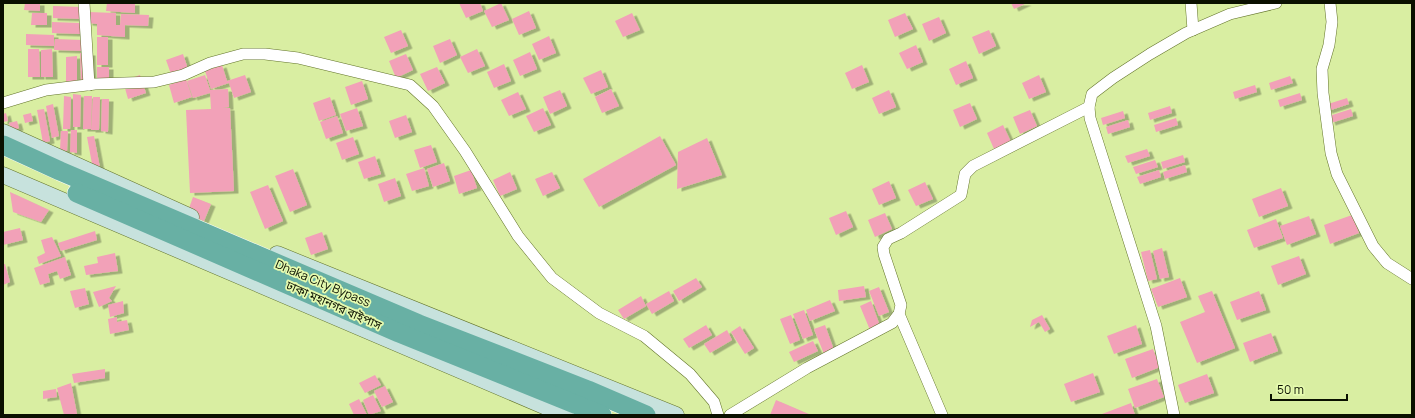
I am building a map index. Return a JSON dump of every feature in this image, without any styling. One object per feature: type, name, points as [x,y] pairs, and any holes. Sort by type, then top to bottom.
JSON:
[{"type":"highway","name":"Dhaka City Bypass","points":[[3,145],[74,177],[419,324],[588,390],[646,415]]},
{"type":"highway","name":"ঢাকা মহানগর বাইপাস","points":[[3,159],[399,333],[602,415]]},
{"type":"main road","points":[[3,132],[216,229],[676,415]]},
{"type":"main road","points":[[3,175],[565,415]]},
{"type":"street","points":[[84,3],[89,85]]},
{"type":"street","points":[[1191,3],[1193,30]]},
{"type":"street","points":[[1174,415],[1156,326],[1090,118],[1089,107],[1092,94],[1113,78],[1156,50],[1193,30],[1230,14],[1276,3]]},
{"type":"street","points":[[1330,3],[1332,22],[1329,45],[1322,68],[1322,93],[1331,153],[1336,174],[1373,246],[1387,263],[1412,279]]},
{"type":"street","points":[[3,103],[46,90],[89,85],[154,82],[183,75],[210,63],[243,54],[265,54],[298,58],[410,85],[433,106],[466,151],[518,236],[552,278],[599,313],[644,336],[684,369],[714,402],[718,415]]},
{"type":"street","points":[[730,415],[807,368],[892,323],[899,314],[901,305],[883,247],[888,239],[901,233],[961,196],[965,174],[973,166],[1089,107]]},
{"type":"street","points":[[899,314],[942,415]]},
{"type":"building","points":[[25,3],[40,3],[40,11],[24,10]]},
{"type":"building","points":[[107,3],[135,3],[135,13],[106,11]]},
{"type":"building","points":[[459,3],[480,3],[483,11],[466,18]]},
{"type":"building","points":[[501,3],[509,20],[492,27],[484,11]]},
{"type":"building","points":[[1011,3],[1027,3],[1014,9]]},
{"type":"building","points":[[53,6],[81,7],[81,19],[53,18]]},
{"type":"building","points":[[529,11],[536,28],[519,35],[512,19]]},
{"type":"building","points":[[88,12],[116,13],[116,25],[120,25],[121,14],[149,15],[148,26],[125,25],[125,37],[97,35],[97,24],[88,23]]},
{"type":"building","points":[[32,13],[47,13],[47,25],[31,25]]},
{"type":"building","points":[[632,13],[640,30],[623,37],[615,21]]},
{"type":"building","points":[[905,13],[913,29],[895,37],[888,20]]},
{"type":"building","points":[[939,17],[946,33],[929,41],[922,24]]},
{"type":"building","points":[[52,22],[80,23],[80,34],[52,33]]},
{"type":"building","points":[[401,30],[408,46],[391,53],[384,37]]},
{"type":"building","points":[[989,30],[996,46],[979,54],[972,37]]},
{"type":"building","points":[[26,34],[54,35],[54,46],[26,45]]},
{"type":"building","points":[[549,36],[556,53],[539,60],[532,44]]},
{"type":"building","points":[[97,37],[108,37],[108,65],[97,65]]},
{"type":"building","points":[[55,39],[83,40],[82,51],[54,50]]},
{"type":"building","points":[[450,39],[457,55],[440,63],[433,46]]},
{"type":"building","points":[[916,45],[923,62],[907,69],[899,53]]},
{"type":"building","points":[[28,49],[39,49],[40,77],[28,77]]},
{"type":"building","points":[[52,49],[53,77],[41,77],[41,50]]},
{"type":"building","points":[[477,49],[485,66],[468,73],[460,57]]},
{"type":"building","points":[[530,52],[537,69],[520,76],[513,60]]},
{"type":"building","points":[[80,53],[91,53],[92,81],[81,81]]},
{"type":"building","points":[[183,54],[189,72],[172,77],[166,60]]},
{"type":"building","points":[[406,54],[413,70],[396,78],[389,61]]},
{"type":"building","points":[[77,56],[77,84],[66,84],[66,57]]},
{"type":"building","points":[[966,61],[973,78],[956,85],[949,69]]},
{"type":"building","points":[[504,64],[511,81],[494,88],[487,72]]},
{"type":"building","points":[[222,65],[227,81],[245,75],[251,92],[234,98],[229,83],[211,89],[205,71]]},
{"type":"building","points":[[862,65],[869,82],[852,89],[845,73]]},
{"type":"building","points":[[97,67],[109,67],[109,80],[97,80]]},
{"type":"building","points":[[437,67],[445,83],[428,91],[420,74]]},
{"type":"building","points":[[601,70],[608,87],[591,94],[583,78]]},
{"type":"building","points":[[140,75],[146,93],[128,99],[123,81]]},
{"type":"building","points":[[205,75],[210,90],[228,89],[229,107],[223,108],[230,108],[234,191],[190,193],[186,110],[211,109],[210,93],[193,98],[187,81]]},
{"type":"building","points":[[1039,75],[1046,92],[1029,99],[1022,83]]},
{"type":"building","points":[[1290,76],[1293,83],[1271,90],[1269,83]]},
{"type":"building","points":[[186,79],[192,97],[174,103],[169,85]]},
{"type":"building","points":[[362,81],[368,99],[351,105],[345,87]]},
{"type":"building","points":[[1255,85],[1257,92],[1235,99],[1233,92]]},
{"type":"building","points":[[611,89],[619,106],[602,113],[595,97]]},
{"type":"building","points":[[560,90],[567,106],[550,114],[543,97]]},
{"type":"building","points":[[889,90],[896,107],[879,114],[872,98]]},
{"type":"building","points":[[518,92],[526,109],[509,116],[501,100]]},
{"type":"building","points":[[1300,93],[1302,100],[1280,107],[1278,100]]},
{"type":"building","points":[[73,94],[81,95],[80,127],[73,127]]},
{"type":"building","points":[[64,96],[71,97],[70,129],[63,129]]},
{"type":"building","points":[[84,96],[92,96],[91,129],[83,129]]},
{"type":"building","points":[[93,97],[100,97],[99,130],[91,130]]},
{"type":"building","points":[[330,97],[336,115],[319,121],[313,103]]},
{"type":"building","points":[[1347,98],[1349,104],[1328,111],[1325,105]]},
{"type":"building","points":[[102,99],[109,99],[108,132],[101,131]]},
{"type":"building","points":[[970,103],[977,119],[960,127],[953,110]]},
{"type":"building","points":[[53,104],[59,136],[52,138],[46,106]]},
{"type":"building","points":[[1170,106],[1172,113],[1150,120],[1148,113]]},
{"type":"building","points":[[357,108],[363,126],[346,131],[340,114]]},
{"type":"building","points":[[543,108],[551,125],[534,132],[526,116]]},
{"type":"building","points":[[44,109],[50,141],[43,143],[37,110]]},
{"type":"building","points":[[1351,109],[1353,116],[1331,123],[1329,116]]},
{"type":"building","points":[[1030,110],[1037,126],[1020,134],[1013,117]]},
{"type":"building","points":[[1123,111],[1125,118],[1103,125],[1101,118]]},
{"type":"building","points":[[6,113],[8,121],[3,122],[3,114]]},
{"type":"building","points":[[31,113],[33,121],[25,123],[23,115]]},
{"type":"building","points":[[406,115],[412,132],[395,138],[389,121]]},
{"type":"building","points":[[337,116],[343,133],[326,139],[320,122]]},
{"type":"building","points":[[1176,118],[1178,125],[1156,132],[1154,125]]},
{"type":"building","points":[[1128,120],[1130,127],[1108,134],[1106,127]]},
{"type":"building","points":[[17,121],[19,128],[11,131],[9,123]]},
{"type":"building","points":[[1003,125],[1011,142],[994,149],[987,133]]},
{"type":"building","points":[[71,130],[77,130],[77,153],[70,152]]},
{"type":"building","points":[[61,131],[68,131],[67,151],[60,150]]},
{"type":"building","points":[[94,136],[100,168],[93,169],[87,137]]},
{"type":"building","points":[[660,136],[676,165],[599,207],[583,179]]},
{"type":"building","points":[[353,137],[359,154],[342,160],[336,143]]},
{"type":"building","points":[[707,138],[722,175],[677,189],[678,152]]},
{"type":"building","points":[[431,145],[437,162],[420,168],[414,150]]},
{"type":"building","points":[[1147,149],[1150,156],[1128,163],[1125,156]]},
{"type":"building","points":[[1183,155],[1185,162],[1163,169],[1161,162]]},
{"type":"building","points":[[375,156],[381,174],[364,179],[358,162]]},
{"type":"building","points":[[1155,160],[1158,167],[1136,174],[1133,167]]},
{"type":"building","points":[[444,163],[450,181],[433,187],[427,169]]},
{"type":"building","points":[[1185,165],[1187,172],[1165,179],[1163,172]]},
{"type":"building","points":[[424,168],[429,186],[412,191],[406,174]]},
{"type":"building","points":[[293,169],[307,205],[290,212],[275,176]]},
{"type":"building","points":[[471,170],[477,188],[459,194],[454,176]]},
{"type":"building","points":[[1159,170],[1161,177],[1140,184],[1137,177]]},
{"type":"building","points":[[510,172],[517,189],[500,196],[493,180]]},
{"type":"building","points":[[552,172],[560,188],[543,196],[535,179]]},
{"type":"building","points":[[395,178],[401,196],[384,202],[378,184]]},
{"type":"building","points":[[889,181],[896,198],[879,205],[872,189]]},
{"type":"building","points":[[925,182],[933,199],[916,206],[908,190]]},
{"type":"building","points":[[268,185],[283,221],[265,229],[250,192]]},
{"type":"building","points":[[1281,188],[1288,206],[1259,217],[1252,199]]},
{"type":"building","points":[[10,192],[49,210],[41,222],[13,212]]},
{"type":"building","points":[[193,197],[211,204],[204,221],[187,214]]},
{"type":"building","points":[[846,211],[853,227],[836,235],[829,218]]},
{"type":"building","points":[[885,213],[892,229],[875,237],[868,220]]},
{"type":"building","points":[[1352,215],[1359,233],[1330,244],[1324,225]]},
{"type":"building","points":[[1309,216],[1316,234],[1287,245],[1280,226]]},
{"type":"building","points":[[1276,219],[1283,238],[1254,248],[1247,230]]},
{"type":"building","points":[[20,228],[23,240],[3,245],[3,232]]},
{"type":"building","points":[[95,231],[97,240],[61,251],[58,243]]},
{"type":"building","points":[[322,232],[328,249],[311,255],[305,238]]},
{"type":"building","points":[[52,237],[61,256],[39,264],[37,257],[45,253],[41,240]]},
{"type":"building","points":[[1162,248],[1169,277],[1160,279],[1153,251]]},
{"type":"building","points":[[1150,250],[1157,279],[1148,281],[1141,252]]},
{"type":"building","points":[[115,253],[118,271],[86,275],[84,266],[98,263],[97,257]]},
{"type":"building","points":[[1299,256],[1306,274],[1278,285],[1271,266]]},
{"type":"building","points":[[65,257],[71,275],[60,279],[57,271],[48,274],[50,282],[40,285],[34,268]]},
{"type":"building","points":[[3,264],[5,264],[10,282],[3,285]]},
{"type":"building","points":[[696,278],[702,287],[679,301],[673,291]]},
{"type":"building","points":[[1180,278],[1187,297],[1158,307],[1151,289]]},
{"type":"building","points":[[116,286],[109,298],[112,301],[99,307],[93,292]]},
{"type":"building","points":[[864,286],[866,297],[839,301],[838,290]]},
{"type":"building","points":[[879,287],[889,312],[879,316],[869,291]]},
{"type":"building","points":[[85,288],[89,304],[75,308],[70,291]]},
{"type":"building","points":[[669,291],[674,301],[652,314],[646,304]]},
{"type":"building","points":[[1212,291],[1235,348],[1197,363],[1180,322],[1205,312],[1198,296]]},
{"type":"building","points":[[1259,291],[1266,310],[1237,320],[1230,302]]},
{"type":"building","points":[[641,296],[646,306],[624,319],[618,310]]},
{"type":"building","points":[[830,300],[835,311],[810,321],[806,310]]},
{"type":"building","points":[[123,301],[124,313],[110,317],[108,305]]},
{"type":"building","points":[[871,301],[880,326],[870,330],[860,306]]},
{"type":"building","points":[[804,310],[813,335],[803,339],[793,314]]},
{"type":"building","points":[[791,315],[800,340],[790,344],[780,319]]},
{"type":"building","points":[[1042,315],[1050,329],[1045,332],[1039,322],[1030,327],[1032,320]]},
{"type":"building","points":[[117,317],[117,322],[127,320],[129,330],[110,334],[108,319]]},
{"type":"building","points":[[706,325],[712,335],[689,348],[683,339]]},
{"type":"building","points":[[825,325],[834,350],[824,354],[814,329]]},
{"type":"building","points":[[1136,325],[1142,344],[1114,354],[1107,336]]},
{"type":"building","points":[[740,326],[754,348],[745,354],[731,332]]},
{"type":"building","points":[[727,330],[732,340],[710,353],[704,344]]},
{"type":"building","points":[[1271,333],[1278,351],[1250,362],[1243,343]]},
{"type":"building","points":[[813,341],[818,351],[794,362],[789,352]]},
{"type":"building","points":[[1153,349],[1160,367],[1132,378],[1125,359]]},
{"type":"building","points":[[105,369],[105,378],[74,383],[72,374]]},
{"type":"building","points":[[1093,373],[1100,392],[1071,402],[1064,384]]},
{"type":"building","points":[[1207,374],[1214,393],[1185,403],[1178,385]]},
{"type":"building","points":[[375,375],[381,385],[365,393],[359,383]]},
{"type":"building","points":[[1157,379],[1164,397],[1135,408],[1128,389]]},
{"type":"building","points":[[71,383],[77,414],[64,415],[57,388]]},
{"type":"building","points":[[385,386],[393,402],[382,407],[374,391]]},
{"type":"building","points":[[56,389],[57,397],[43,399],[43,391]]},
{"type":"building","points":[[373,395],[381,411],[369,415],[363,400]]},
{"type":"building","points":[[359,399],[367,415],[354,415],[349,404]]},
{"type":"building","points":[[776,400],[811,415],[770,415]]},
{"type":"building","points":[[1131,403],[1135,415],[1102,414]]}]
